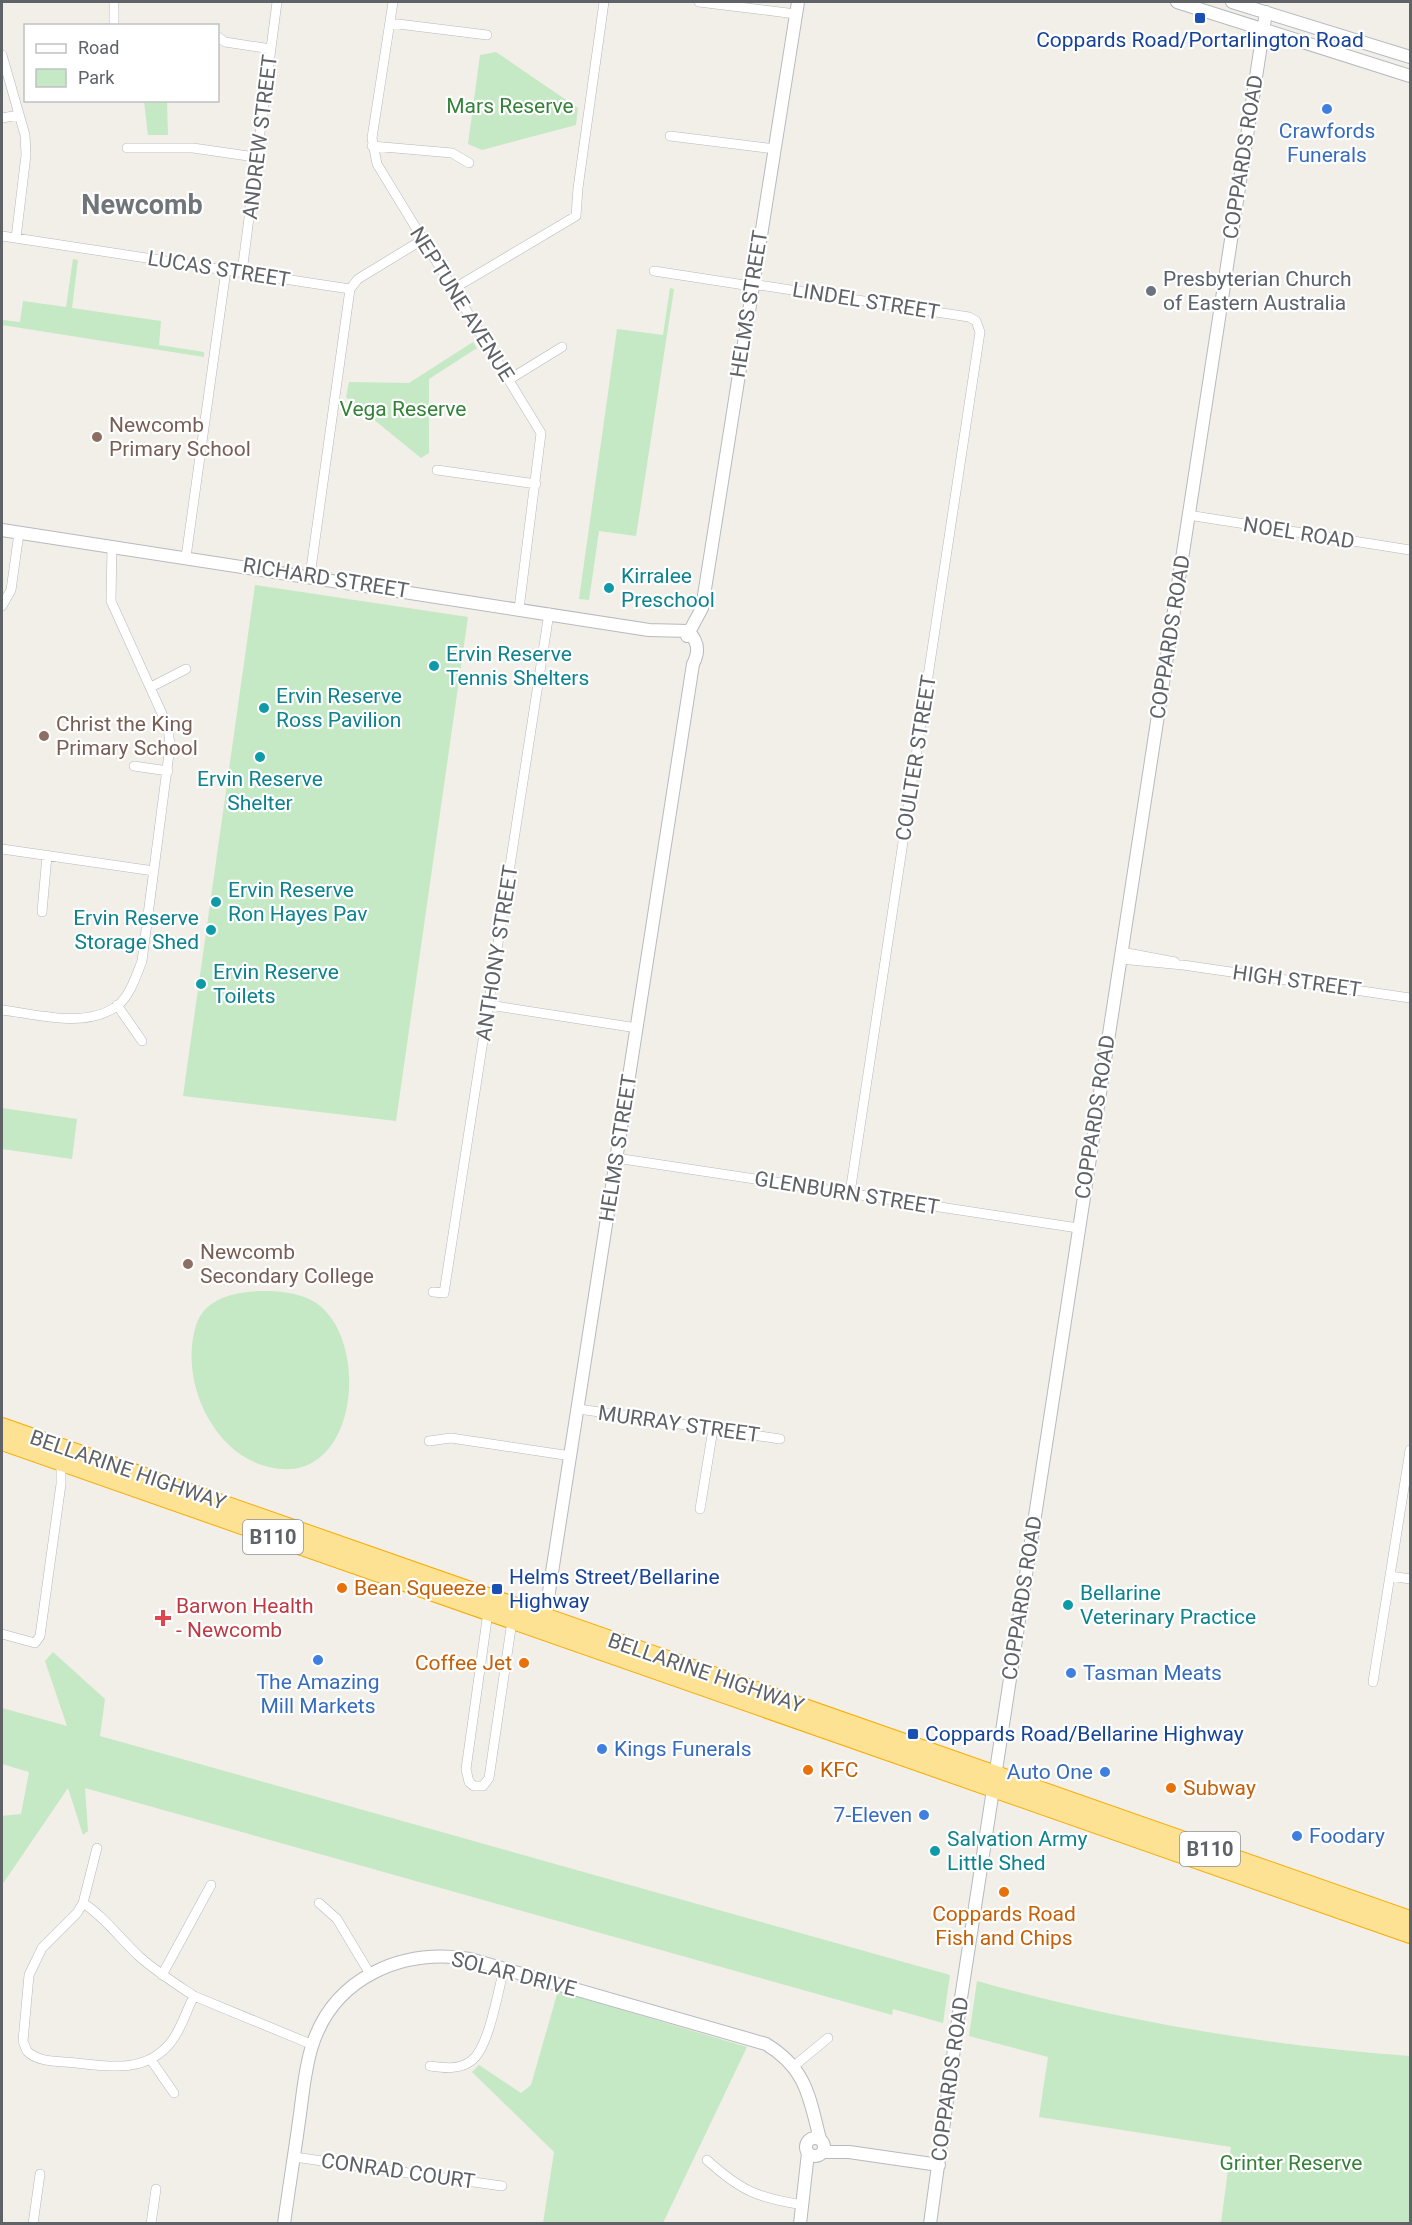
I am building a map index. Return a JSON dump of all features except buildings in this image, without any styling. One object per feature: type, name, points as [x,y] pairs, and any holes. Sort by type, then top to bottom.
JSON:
[{"type":"highway","name":"BELLARINE HIGHWAY","points":[[2,1426],[544,1624],[994,1781],[1410,1919]]},
{"type":"highway","name":"BELLARINE HIGHWAY","points":[[2,1442],[512,1621],[544,1624]]},
{"type":"highway","name":"BELLARINE HIGHWAY","points":[[994,1781],[1410,1935]]},
{"type":"street","points":[[114,2],[114,24]]},
{"type":"street","name":"ANDREW STREET","points":[[242,272],[255,157],[277,2]]},
{"type":"street","name":"NEPTUNE AVENUE","points":[[393,2],[372,146],[377,164],[542,433],[519,609]]},
{"type":"street","points":[[453,289],[576,216],[604,2]]},
{"type":"street","points":[[699,2],[797,8]]},
{"type":"street","points":[[1177,2],[1410,76]]},
{"type":"street","points":[[1232,2],[1410,57]]},
{"type":"street","name":"HELMS STREET","points":[[544,1624],[693,664],[690,636],[702,608],[797,8]]},
{"type":"street","name":"COPPARDS ROAD","points":[[930,2223],[1078,1228],[1266,12]]},
{"type":"street","points":[[390,23],[487,35]]},
{"type":"street","points":[[219,38],[225,42],[271,49]]},
{"type":"street","points":[[2,55],[25,135],[26,155],[16,238]]},
{"type":"street","points":[[2,118],[19,115]]},
{"type":"street","points":[[670,136],[775,149]]},
{"type":"street","points":[[372,146],[452,153],[469,163]]},
{"type":"street","points":[[127,148],[193,148],[255,157]]},
{"type":"street","name":"LUCAS STREET","points":[[2,236],[350,289]]},
{"type":"street","points":[[310,576],[350,289],[358,279],[422,240]]},
{"type":"street","points":[[186,557],[226,270]]},
{"type":"street","name":"LINDEL STREET","points":[[654,271],[965,316],[977,324]]},
{"type":"street","name":"COULTER STREET","points":[[850,1193],[980,337],[977,324]]},
{"type":"street","points":[[510,379],[562,347]]},
{"type":"street","points":[[437,470],[536,484]]},
{"type":"street","name":"NOEL ROAD","points":[[1188,515],[1410,550]]},
{"type":"street","name":"RICHARD STREET","points":[[2,530],[690,636]]},
{"type":"street","points":[[2,606],[11,590],[19,533]]},
{"type":"street","points":[[2,1010],[75,1019],[95,1016],[117,1005],[132,986],[142,961],[170,746],[168,727],[111,601],[112,546]]},
{"type":"street","name":"ANTHONY STREET","points":[[433,1292],[449,1296],[489,1005],[549,614]]},
{"type":"street","points":[[151,687],[186,669]]},
{"type":"street","points":[[134,766],[168,771]]},
{"type":"street","points":[[2,849],[154,871]]},
{"type":"street","points":[[42,912],[47,855]]},
{"type":"street","name":"HIGH STREET","points":[[1121,955],[1410,998]]},
{"type":"street","points":[[117,1005],[142,1041]]},
{"type":"street","points":[[489,1005],[637,1028]]},
{"type":"street","name":"GLENBURN STREET","points":[[616,1158],[1078,1228]]},
{"type":"street","name":"MURRAY STREET","points":[[579,1409],[780,1439]]},
{"type":"street","points":[[700,1509],[713,1429]]},
{"type":"street","points":[[429,1441],[451,1438],[571,1456]]},
{"type":"street","points":[[1373,1682],[1410,1450]]},
{"type":"street","points":[[2,1634],[35,1643],[40,1636],[61,1484],[61,1463]]},
{"type":"street","points":[[1391,1576],[1410,1579]]},
{"type":"street","points":[[488,1612],[466,1769],[469,1782],[474,1786],[483,1786],[489,1778],[512,1621]]},
{"type":"street","points":[[97,1848],[83,1903],[78,1913],[42,1948],[36,1959],[27,1984],[24,2046],[31,2056],[39,2059],[111,2067],[135,2065],[151,2060],[172,2041],[194,1996]]},
{"type":"street","points":[[162,1975],[211,1886]]},
{"type":"street","points":[[83,1903],[94,1910],[141,1958],[194,1996],[312,2044]]},
{"type":"street","points":[[319,1903],[337,1919],[370,1974]]},
{"type":"street","name":"SOLAR DRIVE","points":[[284,2223],[312,2044],[327,2014],[346,1994],[370,1974],[405,1959],[438,1955],[470,1959],[754,2039],[778,2051],[794,2066],[806,2086],[814,2115],[817,2147]]},
{"type":"street","points":[[430,2066],[448,2068],[463,2066],[476,2057],[484,2041],[504,1969]]},
{"type":"street","points":[[794,2066],[828,2038]]},
{"type":"street","points":[[151,2060],[174,2093]]},
{"type":"street","points":[[800,2223],[806,2184],[817,2147],[939,2165]]},
{"type":"street","name":"CONRAD COURT","points":[[294,2157],[502,2186]]},
{"type":"street","points":[[707,2160],[749,2193],[803,2205]]},
{"type":"street","points":[[33,2223],[40,2174]]},
{"type":"street","points":[[151,2223],[156,2189]]},
{"type":"green space","name":"Mars Reserve","points":[[496,52],[578,108],[576,125],[482,150],[468,144],[480,55]]},
{"type":"green space","points":[[144,102],[167,102],[168,135],[148,135]]},
{"type":"green space","points":[[73,259],[78,260],[72,308],[161,321],[159,345],[204,352],[204,357],[2,325],[2,320],[20,322],[23,301],[66,307]]},
{"type":"green space","points":[[670,288],[674,289],[636,536],[599,531],[589,600],[579,599],[617,329],[663,335]]},
{"type":"green space","name":"Vega Reserve","points":[[473,342],[477,348],[429,379],[429,453],[421,458],[346,397],[349,382],[409,383]]},
{"type":"green space","points":[[255,585],[468,617],[396,1121],[183,1096]]},
{"type":"green space","points":[[2,1108],[77,1119],[72,1159],[2,1149]]},
{"type":"green space","points":[[260,1291],[294,1294],[313,1301],[331,1318],[343,1341],[349,1370],[348,1399],[341,1426],[328,1449],[308,1465],[282,1469],[261,1465],[242,1456],[213,1426],[196,1387],[192,1366],[192,1346],[195,1328],[203,1312],[224,1297]]},
{"type":"green space","points":[[53,1652],[105,1699],[100,1736],[950,1975],[943,2023],[893,2009],[892,2015],[85,1788],[88,1831],[83,1835],[68,1788],[2,1885],[2,1816],[21,1814],[29,1772],[2,1764],[2,1708],[67,1726],[45,1661]]},
{"type":"green space","name":"Grinter Reserve","points":[[977,1981],[1084,2008],[1192,2029],[1300,2045],[1410,2056],[1410,2223],[1221,2223],[1231,2147],[1039,2117],[1048,2057],[969,2036]]},
{"type":"green space","points":[[558,1991],[747,2047],[663,2223],[543,2223],[554,2152],[472,2072],[479,2065],[521,2093],[531,2085]]},
{"type":"place","name":"Coppards Road/Portarlington Road","points":[[1200,18]]},
{"type":"place","name":"Crawfords Funerals","points":[[1327,109]]},
{"type":"place","name":"Presbyterian Church of Eastern Australia","points":[[1151,291]]},
{"type":"place","name":"Newcomb Primary School","points":[[97,437]]},
{"type":"place","name":"Kirralee Preschool","points":[[609,588]]},
{"type":"place","name":"Ervin Reserve Tennis Shelters","points":[[434,666]]},
{"type":"place","name":"Ervin Reserve Ross Pavilion","points":[[264,708]]},
{"type":"place","name":"Christ the King Primary School","points":[[44,736]]},
{"type":"place","name":"Ervin Reserve Shelter","points":[[260,757]]},
{"type":"place","name":"Ervin Reserve Ron Hayes Pav","points":[[216,902]]},
{"type":"place","name":"Ervin Reserve Storage Shed","points":[[211,930]]},
{"type":"place","name":"Ervin Reserve Toilets","points":[[201,984]]},
{"type":"place","name":"Newcomb Secondary College","points":[[188,1264]]},
{"type":"place","name":"Bean Squeeze","points":[[342,1588]]},
{"type":"place","name":"Helms Street/Bellarine Highway","points":[[497,1589]]},
{"type":"place","name":"Bellarine Veterinary Practice","points":[[1068,1605]]},
{"type":"place","name":"Barwon Health - Newcomb","points":[[163,1618]]},
{"type":"place","name":"The Amazing Mill Markets","points":[[318,1660]]},
{"type":"place","name":"Coffee Jet","points":[[524,1663]]},
{"type":"place","name":"Tasman Meats","points":[[1071,1673]]},
{"type":"place","name":"Coppards Road/Bellarine Highway","points":[[913,1734]]},
{"type":"place","name":"Kings Funerals","points":[[602,1749]]},
{"type":"place","name":"KFC","points":[[808,1770]]},
{"type":"place","name":"Auto One","points":[[1105,1772]]},
{"type":"place","name":"Subway","points":[[1171,1788]]},
{"type":"place","name":"7-Eleven","points":[[924,1815]]},
{"type":"place","name":"Foodary","points":[[1297,1836]]},
{"type":"place","name":"Salvation Army Little Shed","points":[[935,1851]]},
{"type":"place","name":"Coppards Road Fish and Chips","points":[[1004,1892]]},
{"type":"district","name":"Newcomb","points":[[142,205]]}]
